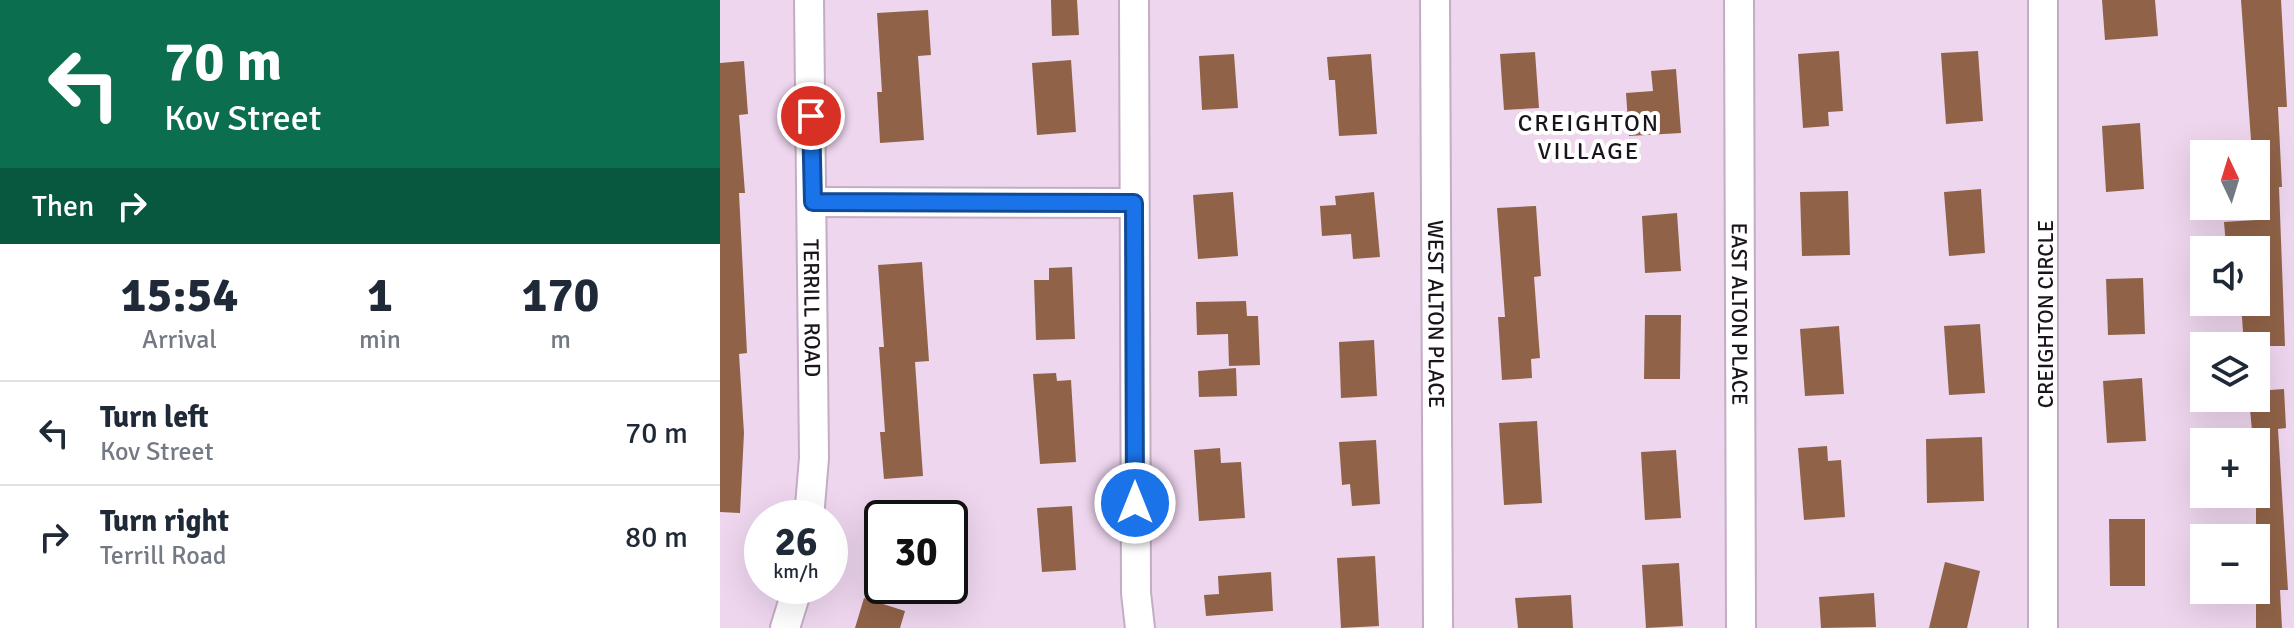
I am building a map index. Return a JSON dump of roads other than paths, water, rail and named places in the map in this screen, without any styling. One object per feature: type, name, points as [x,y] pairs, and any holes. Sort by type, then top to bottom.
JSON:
[{"type":"street","name":"TERRILL ROAD","points":[[809,0],[814,458],[810,500]]},
{"type":"street","points":[[1134,0],[1136,593],[1140,628]]},
{"type":"street","name":"WEST ALTON PLACE","points":[[1435,0],[1438,628]]},
{"type":"street","name":"EAST ALTON PLACE","points":[[1739,0],[1741,628]]},
{"type":"street","name":"CREIGHTON CIRCLE","points":[[2043,0],[2043,628]]},
{"type":"street","points":[[813,202],[1134,203]]},
{"type":"street","points":[[785,628],[792,604]]},
{"type":"district","name":"CREIGHTON VILLAGE","points":[[1589,137]]}]
